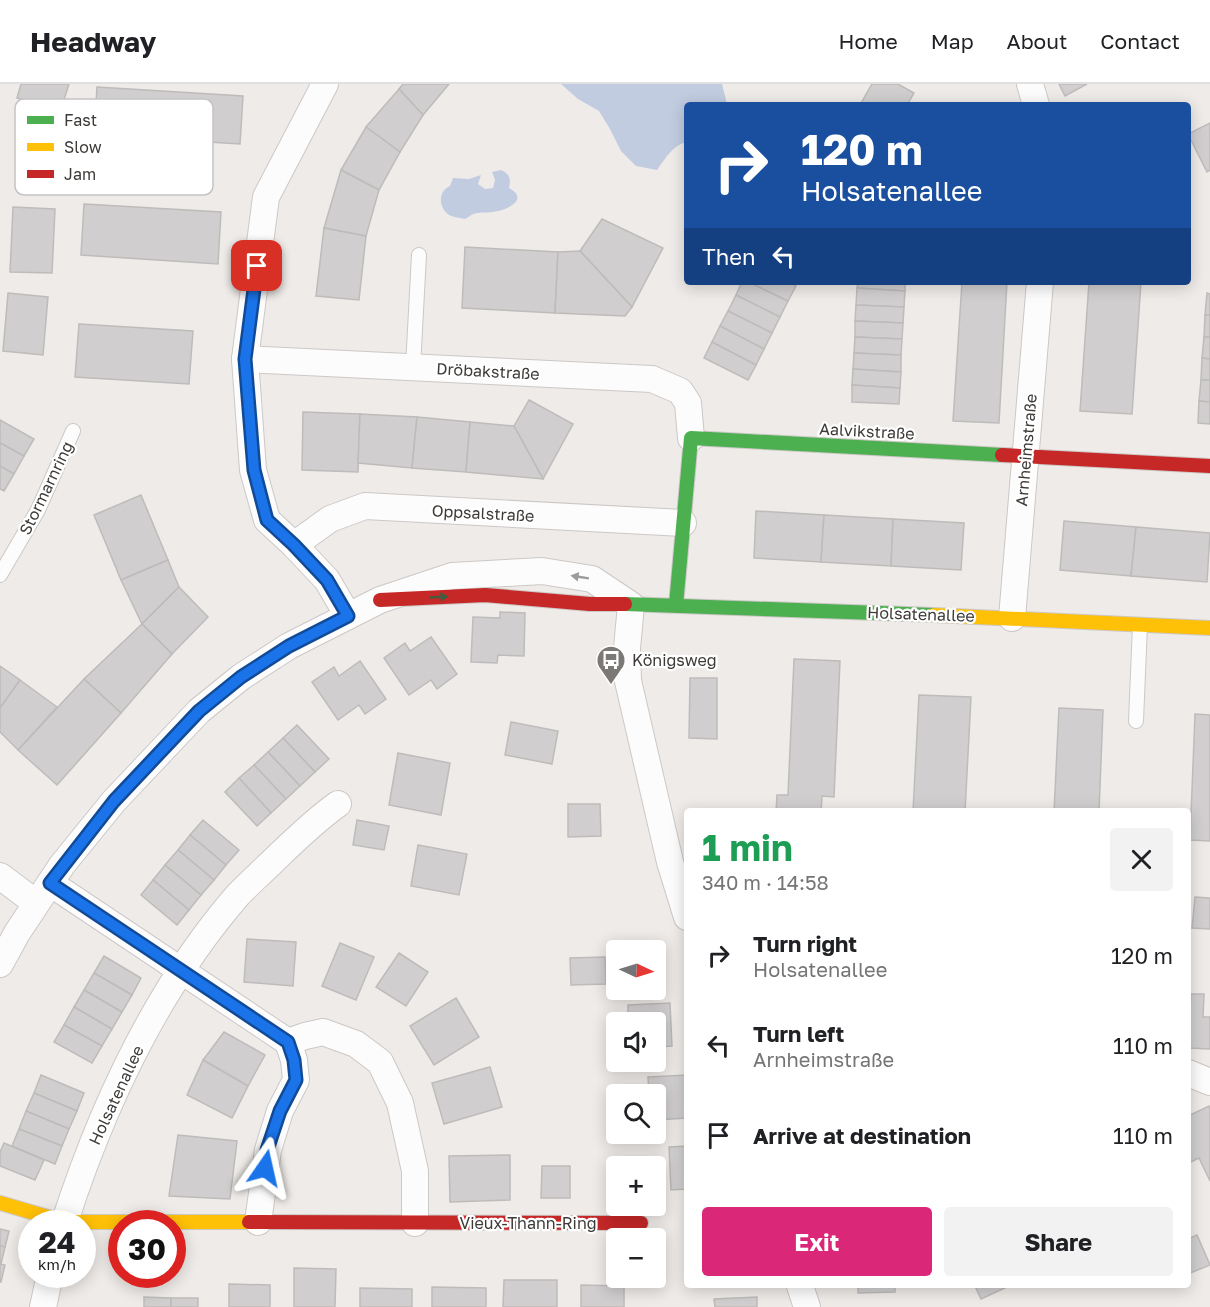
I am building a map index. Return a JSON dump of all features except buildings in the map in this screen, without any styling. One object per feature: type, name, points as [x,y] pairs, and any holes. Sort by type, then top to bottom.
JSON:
[{"type":"street","points":[[325,84],[266,197],[245,359],[254,470],[267,520],[327,580],[348,616]]},
{"type":"street","points":[[1030,84],[1035,102]]},
{"type":"street","name":"Arnheimstraße","points":[[1012,618],[1040,285]]},
{"type":"street","name":"Dröbakstraße","points":[[245,359],[652,379],[680,391],[688,403],[691,438]]},
{"type":"street","points":[[676,605],[691,438]]},
{"type":"street","name":"Aalvikstraße","points":[[691,438],[1210,466]]},
{"type":"street","name":"Oppsalstraße","points":[[294,545],[330,519],[365,506],[683,523]]},
{"type":"street","points":[[0,964],[43,893],[114,801],[199,711],[241,677],[289,646],[380,600],[452,576],[542,571],[592,579],[631,605],[627,648],[628,681],[670,862],[684,908]]},
{"type":"street","name":"Holsatenallee","points":[[631,605],[1012,618],[1210,628]]},
{"type":"street","points":[[180,972],[238,896],[319,817],[338,804]]},
{"type":"street","points":[[0,876],[43,893],[180,972],[288,1042],[294,1060],[296,1080],[280,1111],[267,1150],[258,1222]]},
{"type":"street","name":"Holsatenallee","points":[[69,1210],[87,1158],[116,1087],[180,972]]},
{"type":"street","points":[[288,1042],[323,1032],[356,1044],[380,1062],[400,1102],[415,1171],[415,1223]]},
{"type":"street","points":[[1191,1074],[1210,1083]]},
{"type":"street","name":"Vieux-Thann-Ring","points":[[0,1203],[23,1210]]},
{"type":"street","name":"Vieux-Thann-Ring","points":[[96,1223],[641,1222]]},
{"type":"street","points":[[43,1307],[47,1288]]},
{"type":"street","points":[[801,1288],[807,1307]]},
{"type":"lane","points":[[413,367],[419,255]]},
{"type":"lane","name":"Stormarnring","points":[[0,575],[38,510],[73,431]]},
{"type":"lane","points":[[1136,721],[1140,625]]},
{"type":"water","points":[[561,84],[722,84],[726,102],[684,102],[684,143],[673,149],[657,170],[636,166],[621,151],[599,111],[578,99]]},
{"type":"water","points":[[501,170],[508,175],[509,188],[517,195],[516,202],[512,205],[495,212],[474,214],[465,219],[445,212],[441,199],[453,178],[469,179],[481,175],[478,184],[485,189],[493,188],[495,180],[492,172]]},
{"type":"traffic: fast","points":[[676,605],[691,438],[1002,455]]},
{"type":"traffic: fast","points":[[625,604],[934,615]]},
{"type":"traffic: slow","points":[[934,615],[1210,628]]},
{"type":"traffic: slow","points":[[0,1203],[65,1222],[249,1222]]},
{"type":"traffic: jam","points":[[1002,455],[1210,466]]},
{"type":"traffic: jam","points":[[380,600],[485,595],[590,604],[625,604]]},
{"type":"traffic: jam","points":[[249,1222],[641,1223]]},
{"type":"place","name":"Königsweg","points":[[611,686]]},
{"type":"route","points":[[257,266],[245,359],[254,470],[267,520],[327,580],[348,616],[289,646],[241,677],[199,711],[114,801],[50,883],[288,1042],[294,1060],[296,1080],[280,1111],[267,1150],[265,1168]]}]
